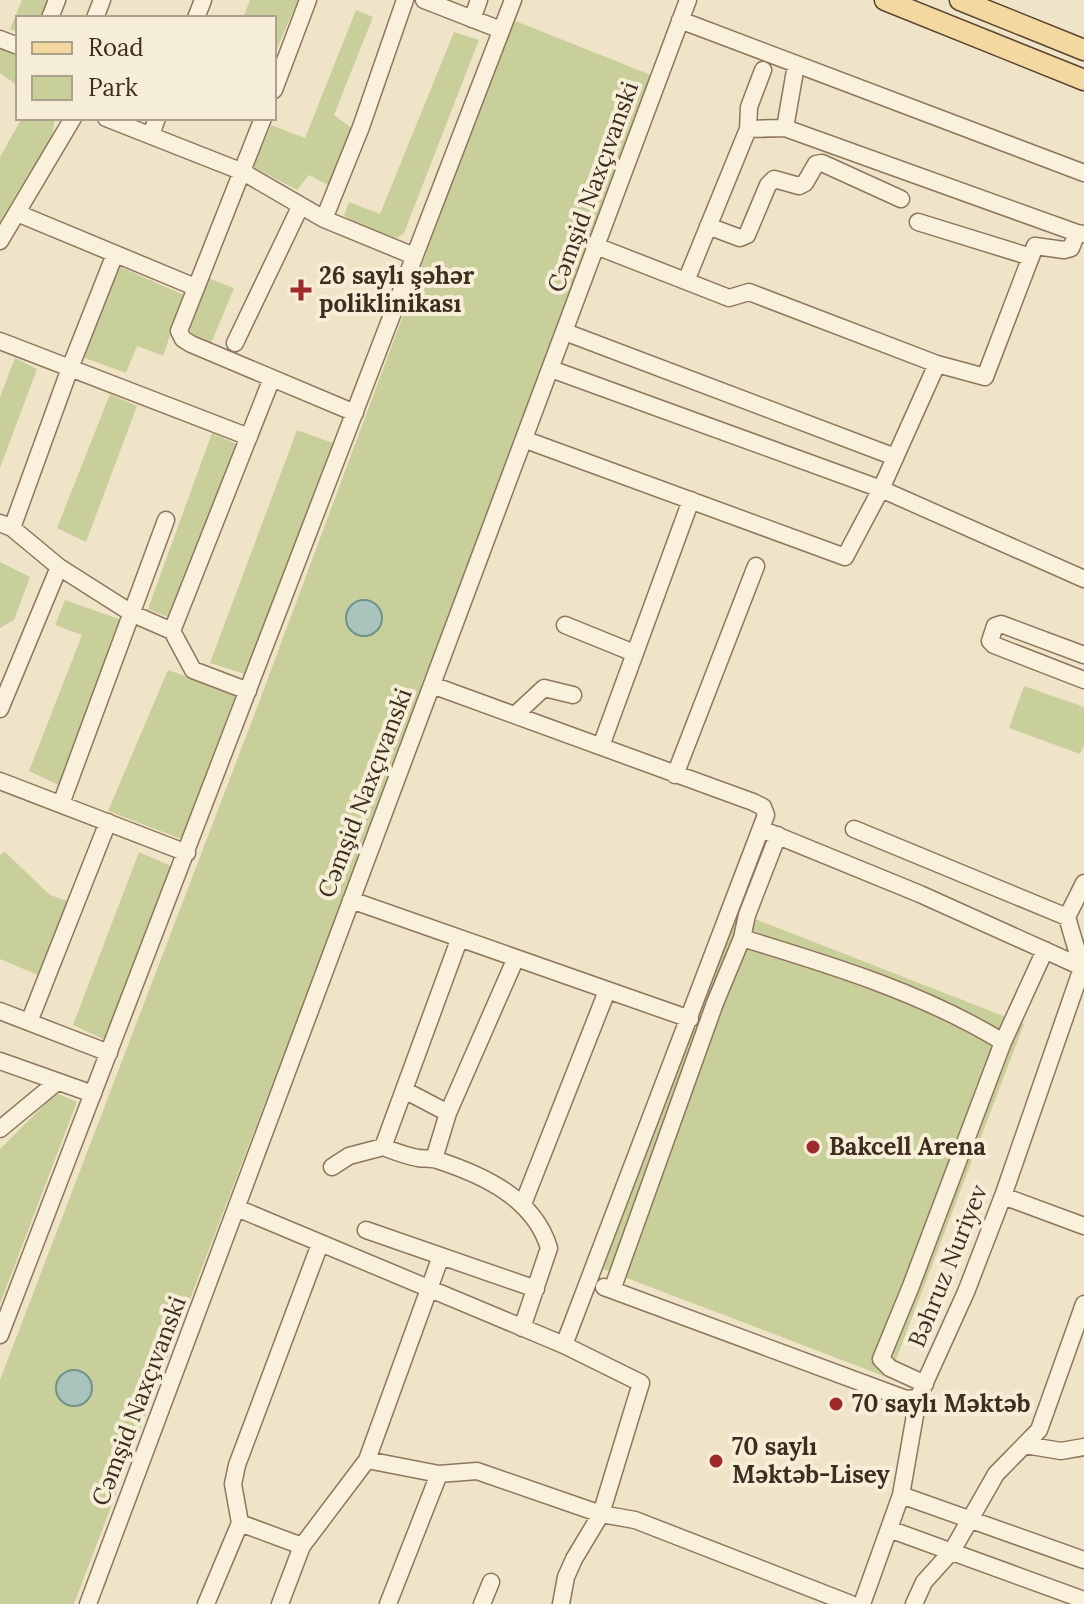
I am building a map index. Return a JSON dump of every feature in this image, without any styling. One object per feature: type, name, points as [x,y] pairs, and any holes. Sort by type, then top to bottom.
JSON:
[{"type":"main road","points":[[885,0],[1084,80]]},
{"type":"main road","points":[[960,0],[1084,50]]},
{"type":"street","points":[[276,85],[308,0]]},
{"type":"street","points":[[324,219],[361,127],[405,0]]},
{"type":"street","points":[[424,0],[501,30]]},
{"type":"street","points":[[472,19],[479,0]]},
{"type":"street","points":[[0,1335],[513,0]]},
{"type":"street","name":"Cəmşid Naxçıvanski","points":[[88,1604],[526,440],[688,0]]},
{"type":"street","points":[[680,20],[1084,173]]},
{"type":"street","points":[[785,128],[796,65]]},
{"type":"street","points":[[686,281],[748,129],[749,107],[763,70]]},
{"type":"street","points":[[0,241],[72,120]]},
{"type":"street","points":[[111,120],[243,172],[324,219],[414,256]]},
{"type":"street","points":[[151,135],[156,120]]},
{"type":"street","points":[[262,120],[179,331],[183,339],[355,413]]},
{"type":"street","points":[[748,129],[785,128],[1079,242]]},
{"type":"street","points":[[708,226],[740,238],[747,235],[768,185],[774,179],[799,186],[805,183],[816,164],[822,163],[901,199]]},
{"type":"street","points":[[235,343],[300,207]]},
{"type":"street","points":[[17,213],[195,287]]},
{"type":"street","points":[[918,222],[1031,257]]},
{"type":"street","points":[[596,246],[729,298],[749,292],[937,364],[985,377],[1035,246],[1064,250],[1079,242]]},
{"type":"street","points":[[115,254],[6,526],[59,567],[133,614],[172,631],[193,670],[248,691]]},
{"type":"street","points":[[565,332],[895,457]]},
{"type":"street","points":[[0,341],[249,437]]},
{"type":"street","points":[[526,440],[845,557],[881,489],[937,364]]},
{"type":"street","points":[[551,369],[881,489],[1084,579]]},
{"type":"street","points":[[172,631],[272,378]]},
{"type":"street","points":[[601,746],[691,500]]},
{"type":"street","points":[[61,804],[166,520]]},
{"type":"street","points":[[675,775],[756,566]]},
{"type":"street","points":[[0,709],[59,567]]},
{"type":"street","points":[[1084,655],[1001,624],[995,626],[990,641],[1084,680]]},
{"type":"street","points":[[565,625],[634,653]]},
{"type":"street","points":[[432,685],[763,807],[766,815],[564,1345]]},
{"type":"street","points":[[516,714],[544,688],[573,695]]},
{"type":"street","points":[[0,781],[187,853]]},
{"type":"street","points":[[29,1022],[108,822]]},
{"type":"street","points":[[761,829],[1083,968]]},
{"type":"street","points":[[854,829],[1067,917]]},
{"type":"street","points":[[612,1290],[778,835]]},
{"type":"street","points":[[1083,968],[1067,917],[1084,883]]},
{"type":"street","points":[[351,900],[690,1019]]},
{"type":"street","points":[[742,938],[884,986],[946,1011],[1003,1042]]},
{"type":"street","points":[[383,1147],[459,940]]},
{"type":"street","points":[[589,1282],[906,1399],[921,1391],[881,1359],[1003,1042],[1045,950]]},
{"type":"street","points":[[434,1159],[448,1113],[515,960]]},
{"type":"street","name":"Bəhruz Nuriyev","points":[[862,1604],[901,1495],[921,1391],[966,1292],[1003,1196],[1083,968]]},
{"type":"street","points":[[523,1204],[607,991]]},
{"type":"street","points":[[0,1011],[109,1053]]},
{"type":"street","points":[[0,1061],[93,1094]]},
{"type":"street","points":[[0,1129],[57,1082]]},
{"type":"street","points":[[406,1091],[448,1113]]},
{"type":"street","points":[[332,1167],[349,1156],[383,1147],[417,1158],[434,1159],[503,1188],[523,1204],[546,1237],[549,1248],[522,1328]]},
{"type":"street","points":[[1003,1196],[1084,1226]]},
{"type":"street","points":[[237,1208],[564,1345],[641,1383],[601,1514],[574,1559],[566,1577],[561,1604]]},
{"type":"street","points":[[366,1230],[536,1289]]},
{"type":"street","points":[[206,1604],[240,1523],[233,1484],[237,1465],[320,1244]]},
{"type":"street","points":[[280,1604],[302,1546],[367,1460],[441,1256]]},
{"type":"street","points":[[914,1604],[924,1582],[952,1551],[972,1520],[996,1474],[1039,1430],[1084,1304]]},
{"type":"street","points":[[1025,1445],[1061,1451],[1084,1447]]},
{"type":"street","points":[[367,1460],[439,1474],[477,1471],[601,1514],[635,1520],[826,1599],[851,1604]]},
{"type":"street","points":[[388,1604],[439,1474]]},
{"type":"street","points":[[901,1495],[1084,1560]]},
{"type":"street","points":[[240,1523],[302,1546]]},
{"type":"street","points":[[889,1529],[1084,1600]]},
{"type":"street","points":[[482,1604],[491,1582]]},
{"type":"green space","points":[[22,0],[48,0],[43,16],[16,16],[16,31],[10,29]]},
{"type":"green space","points":[[250,0],[298,0],[276,51],[276,16],[244,16]]},
{"type":"green space","points":[[356,10],[373,17],[334,115],[357,132],[333,188],[309,175],[297,190],[253,167],[271,125],[305,138]]},
{"type":"green space","points":[[513,20],[651,75],[410,717],[299,1041],[280,1063],[74,1604],[0,1604],[0,1380],[255,713]]},
{"type":"green space","points":[[454,32],[479,40],[404,233],[397,238],[373,231],[344,216],[349,202],[380,214]]},
{"type":"green space","points":[[0,48],[16,55],[16,85],[0,73]]},
{"type":"green space","points":[[21,120],[55,120],[52,137],[0,229],[0,157]]},
{"type":"green space","points":[[118,266],[184,295],[163,356],[137,346],[126,373],[82,357]]},
{"type":"green space","points":[[208,278],[234,288],[210,346],[195,338],[190,330]]},
{"type":"green space","points":[[15,358],[37,369],[0,468],[0,397]]},
{"type":"green space","points":[[110,394],[137,406],[86,542],[57,528]]},
{"type":"green space","points":[[297,430],[333,443],[245,674],[210,663]]},
{"type":"green space","points":[[212,433],[239,445],[168,617],[148,609]]},
{"type":"green space","points":[[0,562],[30,577],[14,620],[0,628]]},
{"type":"green space","points":[[65,600],[124,621],[61,786],[29,771],[82,635],[55,625]]},
{"type":"green space","points":[[168,670],[236,694],[181,839],[108,811]]},
{"type":"green space","points":[[1024,686],[1084,707],[1084,746],[1080,754],[1009,728]]},
{"type":"green space","points":[[5,852],[50,895],[68,901],[40,976],[0,959],[0,855]]},
{"type":"green space","points":[[139,852],[171,866],[105,1040],[73,1025]]},
{"type":"green space","name":"Bakcell Arena","points":[[737,912],[1024,1024],[889,1378],[603,1269]]},
{"type":"green space","points":[[56,1093],[77,1102],[0,1304],[0,1149]]},
{"type":"water","points":[[364,600],[377,605],[382,618],[377,631],[364,636],[351,631],[346,618],[351,605]]},
{"type":"water","points":[[74,1370],[87,1375],[92,1388],[87,1401],[74,1406],[61,1401],[56,1388],[61,1375]]},
{"type":"place","name":"26 saylı şəhər poliklinikası","points":[[301,290]]},
{"type":"place","name":"Bakcell Arena","points":[[813,1147]]},
{"type":"place","name":"70 saylı Məktəb","points":[[836,1404]]},
{"type":"place","name":"70 saylı Məktəb-Lisey","points":[[716,1461]]}]
